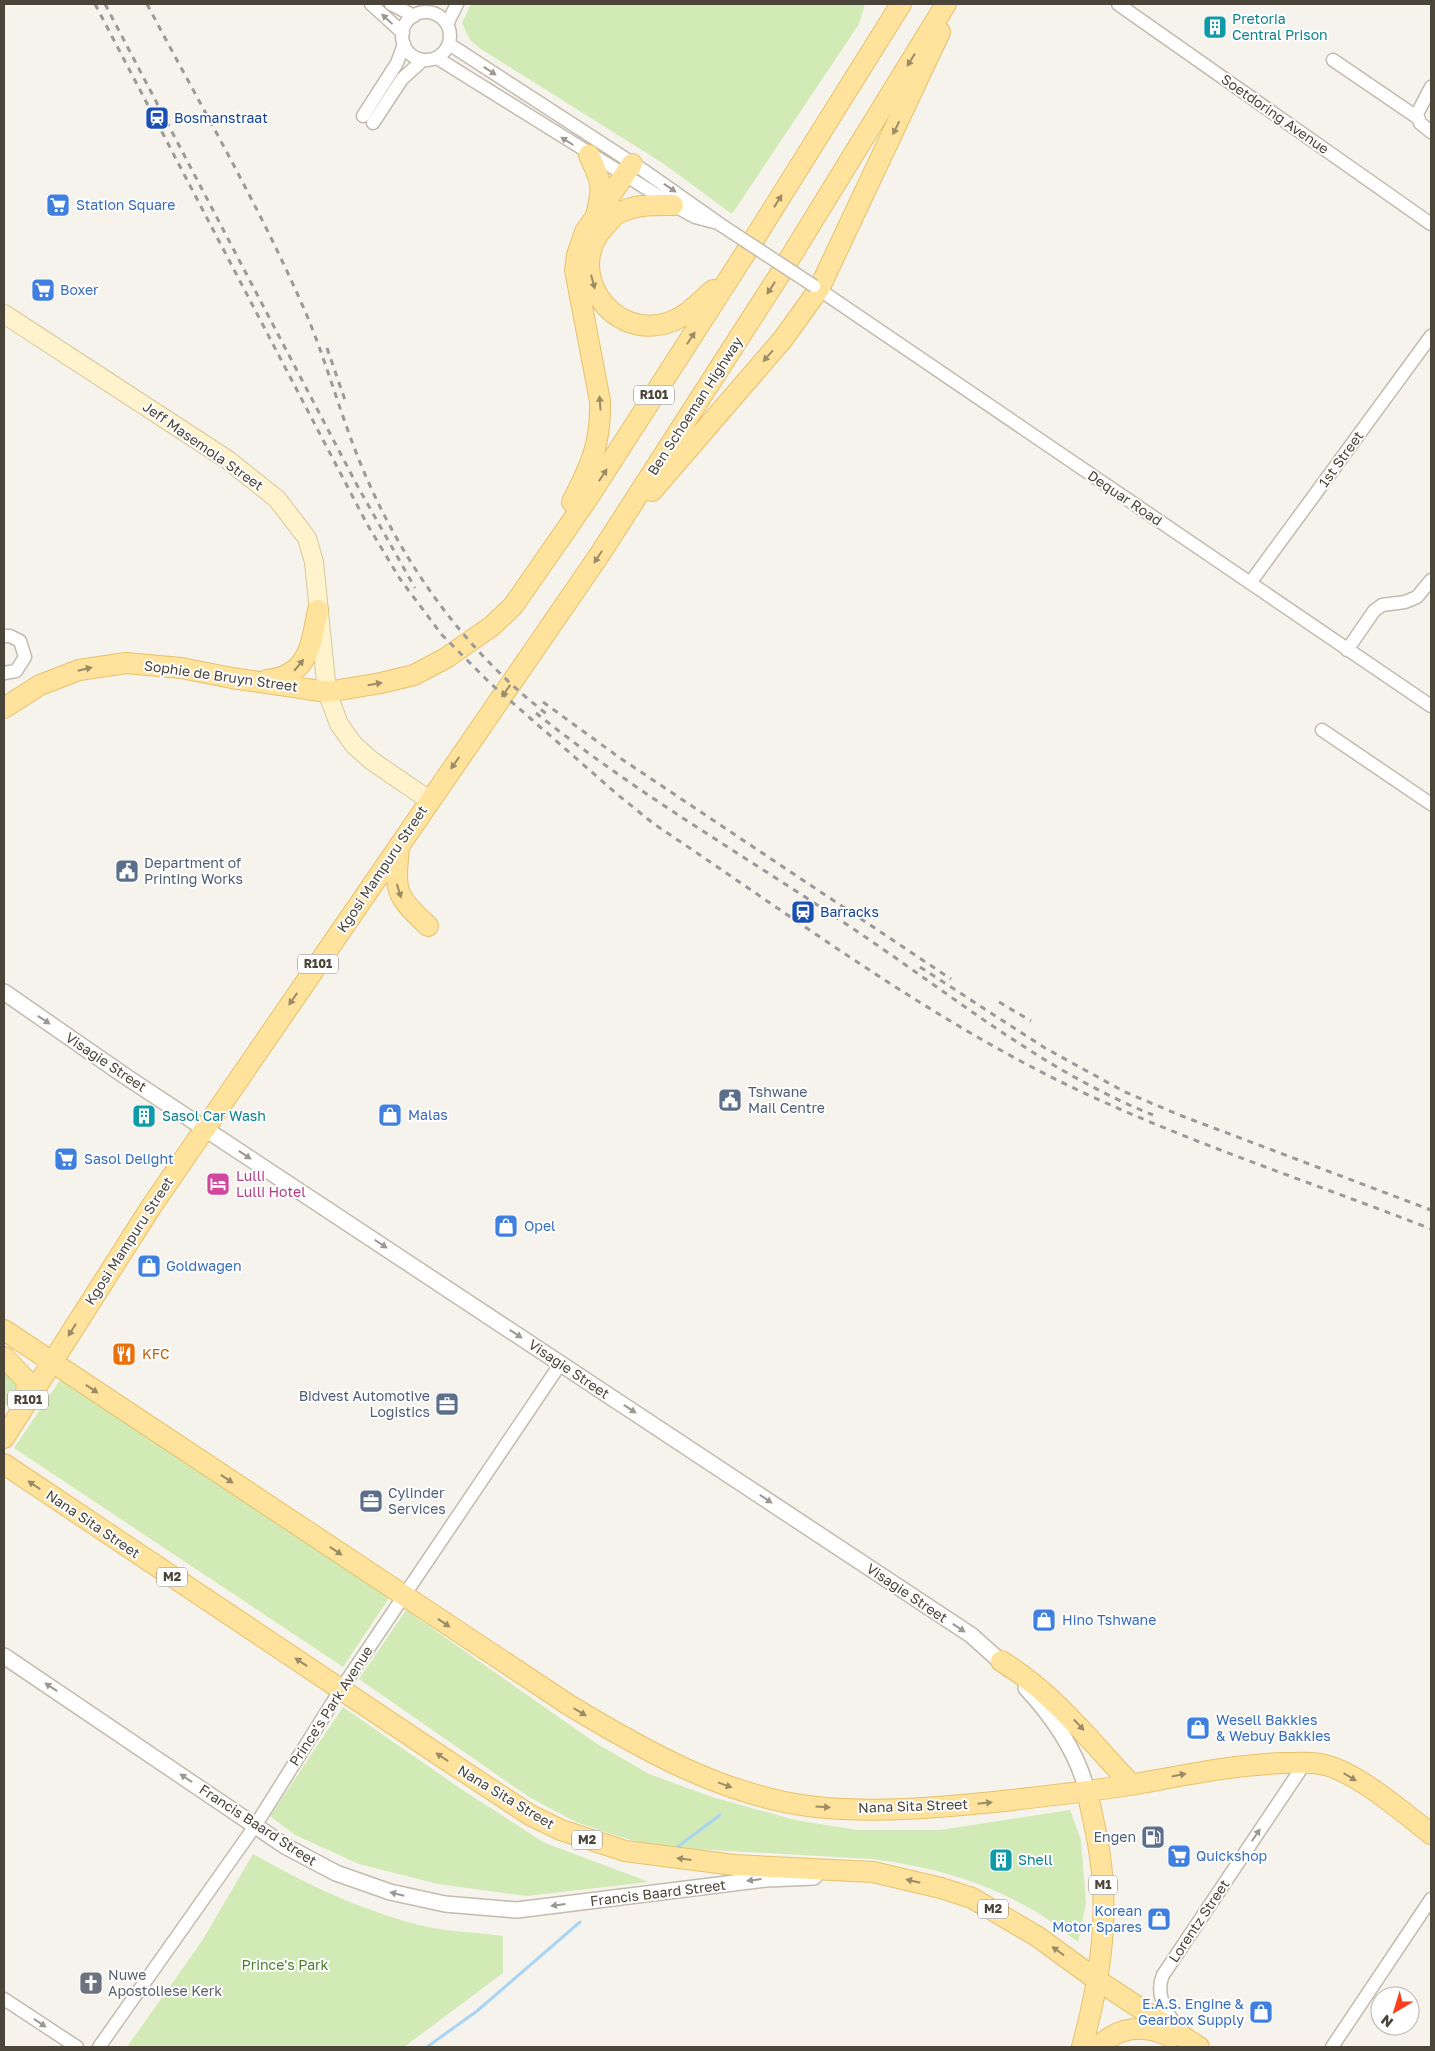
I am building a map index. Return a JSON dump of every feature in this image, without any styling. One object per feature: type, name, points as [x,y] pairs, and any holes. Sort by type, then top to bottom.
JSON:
[{"type":"main road","points":[[864,64],[884,4]]},
{"type":"main road","name":"R101","points":[[327,692],[381,683],[414,675],[446,658],[477,637],[513,606],[586,501],[746,252],[901,4]]},
{"type":"main road","name":"Ben Schoeman Highway","points":[[429,800],[529,659],[610,536],[780,274],[946,4]]},
{"type":"main road","points":[[610,536],[783,339],[817,288],[934,48],[952,4]]},
{"type":"main road","points":[[589,154],[600,180],[602,191],[595,218]]},
{"type":"main road","points":[[634,173],[615,214],[600,231],[593,244],[589,259],[591,281],[598,298],[605,306],[630,323],[652,326],[671,322],[691,310],[721,283],[746,252]]},
{"type":"main road","points":[[513,606],[566,512],[596,450],[600,423],[600,401],[575,270],[585,232],[634,173]]},
{"type":"main road","points":[[615,214],[646,204],[673,205]]},
{"type":"main road","name":"Jeff Masemola Street","points":[[4,314],[228,460],[277,499],[293,517],[306,538],[314,562],[327,692],[339,724],[354,745],[398,780],[429,800]]},
{"type":"main road","points":[[255,682],[287,677],[299,667],[310,646],[318,610]]},
{"type":"main road","name":"Sophie de Bruyn Street","points":[[4,708],[40,686],[79,670],[98,666],[146,664],[327,692]]},
{"type":"main road","name":"Kgosi Mampuru Street","points":[[4,1438],[204,1128],[429,800]]},
{"type":"main road","points":[[399,844],[397,889],[404,902],[428,926]]},
{"type":"main road","name":"Nana Sita Street","points":[[4,1330],[561,1700],[628,1741],[678,1766],[730,1787],[815,1807],[864,1810],[928,1809],[1087,1791],[1204,1770],[1262,1764],[1321,1764],[1340,1771],[1378,1794],[1431,1834]]},
{"type":"main road","points":[[4,1357],[27,1381],[28,1394],[24,1407]]},
{"type":"main road","name":"Nana Sita Street","points":[[4,1464],[530,1815],[593,1842],[625,1851],[734,1865],[873,1872],[941,1888],[972,1898],[1032,1932],[1097,1980]]},
{"type":"main road","points":[[1001,1661],[1026,1677],[1066,1713],[1131,1784]]},
{"type":"main road","name":"M1","points":[[1082,2047],[1097,1980],[1104,1929],[1103,1888],[1087,1791]]},
{"type":"main road","name":"M2","points":[[1097,1980],[1187,2041],[1200,2047]]},
{"type":"main road","points":[[1098,2047],[1117,2034],[1140,2028],[1157,2030],[1187,2041]]},
{"type":"street","points":[[371,4],[403,38],[410,54],[422,60],[437,58],[444,52],[449,44],[450,30],[433,8],[414,16],[406,23],[403,38],[394,68],[368,120],[402,79],[422,60]]},
{"type":"street","points":[[391,4],[414,16]]},
{"type":"street","points":[[447,24],[458,4]]},
{"type":"street","name":"Soetdoring Avenue","points":[[1118,4],[1431,224]]},
{"type":"street","points":[[449,44],[634,173],[673,205],[695,217],[719,224]]},
{"type":"street","points":[[437,58],[589,154],[634,173]]},
{"type":"street","points":[[1332,60],[1418,118]]},
{"type":"street","points":[[1431,87],[1418,110],[1418,118],[1422,126],[1431,132]]},
{"type":"street","name":"Dequar Road","points":[[634,173],[719,224],[817,288],[1431,706]]},
{"type":"street","name":"1st Street","points":[[1250,583],[1431,336]]},
{"type":"street","points":[[1347,650],[1374,611],[1382,605],[1405,602],[1417,597],[1431,580]]},
{"type":"street","points":[[4,636],[10,636],[20,641],[25,657],[16,671],[4,673]]},
{"type":"street","points":[[1322,730],[1431,804]]},
{"type":"street","name":"Visagie Street","points":[[4,992],[204,1128],[971,1635],[1001,1661],[1051,1717],[1084,1777],[1087,1791]]},
{"type":"street","name":"Prince's Park Avenue","points":[[99,2047],[255,1826],[403,1596],[561,1363]]},
{"type":"street","name":"Francis Baard Street","points":[[4,1656],[255,1826],[314,1862],[369,1886],[420,1900],[487,1908],[530,1909],[766,1879],[873,1872]]},
{"type":"street","name":"Lorentz Street","points":[[1187,2041],[1159,1995],[1163,1975],[1305,1763]]},
{"type":"street","points":[[1332,2047],[1431,1899]]},
{"type":"street","points":[[4,1999],[77,2047]]},
{"type":"green space","points":[[471,4],[865,4],[859,24],[732,214],[664,164],[481,49],[470,40],[462,23]]},
{"type":"green space","points":[[4,1368],[18,1383],[17,1389],[4,1408]]},
{"type":"green space","points":[[62,1377],[389,1598],[343,1667],[14,1448]]},
{"type":"green space","points":[[406,1610],[594,1742],[649,1774],[712,1797],[795,1820],[857,1830],[940,1830],[1070,1810],[1081,1840],[1086,1904],[1078,1942],[1035,1911],[1003,1894],[967,1880],[929,1869],[872,1859],[657,1847],[576,1822],[529,1797],[359,1679]]},
{"type":"green space","points":[[343,1707],[461,1789],[545,1843],[649,1882],[527,1896],[438,1884],[359,1864],[295,1835],[270,1816]]},
{"type":"green space","name":"Prince's Park","points":[[253,1854],[293,1876],[334,1895],[397,1919],[440,1929],[503,1936],[503,1973],[404,2047],[127,2047],[202,1941]]},
{"type":"waterway","points":[[676,1848],[720,1815]]},
{"type":"waterway","points":[[427,2047],[477,2011],[580,1922]]},
{"type":"railway","points":[[95,4],[367,524],[400,579],[442,635],[490,683],[654,824],[902,991],[1004,1052],[1057,1080],[1148,1121],[1431,1229]]},
{"type":"railway","points":[[105,4],[358,487],[415,588]]},
{"type":"railway","points":[[147,4],[284,264],[315,336],[367,479],[406,555],[430,591],[484,657],[548,715]]},
{"type":"railway","points":[[327,348],[345,400]]},
{"type":"railway","points":[[543,702],[620,758],[951,979]]},
{"type":"railway","points":[[536,713],[661,804],[834,916],[1010,1038],[1080,1080],[1153,1115]]},
{"type":"railway","points":[[920,967],[1045,1048],[1125,1092],[1182,1116],[1431,1210]]},
{"type":"railway","points":[[999,1002],[1031,1021]]},
{"type":"place","name":"Pretoria Central Prison","points":[[1215,27]]},
{"type":"place","name":"Bosmanstraat","points":[[157,118]]},
{"type":"place","name":"Station Square","points":[[58,205]]},
{"type":"place","name":"Boxer","points":[[43,290]]},
{"type":"place","name":"Department of Printing Works","points":[[127,871]]},
{"type":"place","name":"Barracks","points":[[803,912]]},
{"type":"place","name":"Tshwane Mail Centre","points":[[730,1100]]},
{"type":"place","name":"Malas","points":[[390,1115]]},
{"type":"place","name":"Sasol Car Wash","points":[[144,1116]]},
{"type":"place","name":"Sasol Delight","points":[[66,1159]]},
{"type":"place","name":"Lulli Lulli Hotel","points":[[218,1184]]},
{"type":"place","name":"Opel","points":[[506,1226]]},
{"type":"place","name":"Goldwagen","points":[[149,1266]]},
{"type":"place","name":"KFC","points":[[124,1354]]},
{"type":"place","name":"Bidvest Automotive Logistics","points":[[447,1404]]},
{"type":"place","name":"Cylinder Services","points":[[371,1501]]},
{"type":"place","name":"Hino Tshwane","points":[[1044,1620]]},
{"type":"place","name":"Wesell Bakkies & Webuy Bakkies","points":[[1198,1728]]},
{"type":"place","name":"Engen","points":[[1153,1837]]},
{"type":"place","name":"Quickshop","points":[[1179,1856]]},
{"type":"place","name":"Shell","points":[[1001,1860]]},
{"type":"place","name":"Korean Motor Spares","points":[[1159,1919]]},
{"type":"place","name":"Nuwe Apostoliese Kerk","points":[[91,1983]]},
{"type":"place","name":"E.A.S. Engine & Gearbox Supply","points":[[1261,2012]]}]
